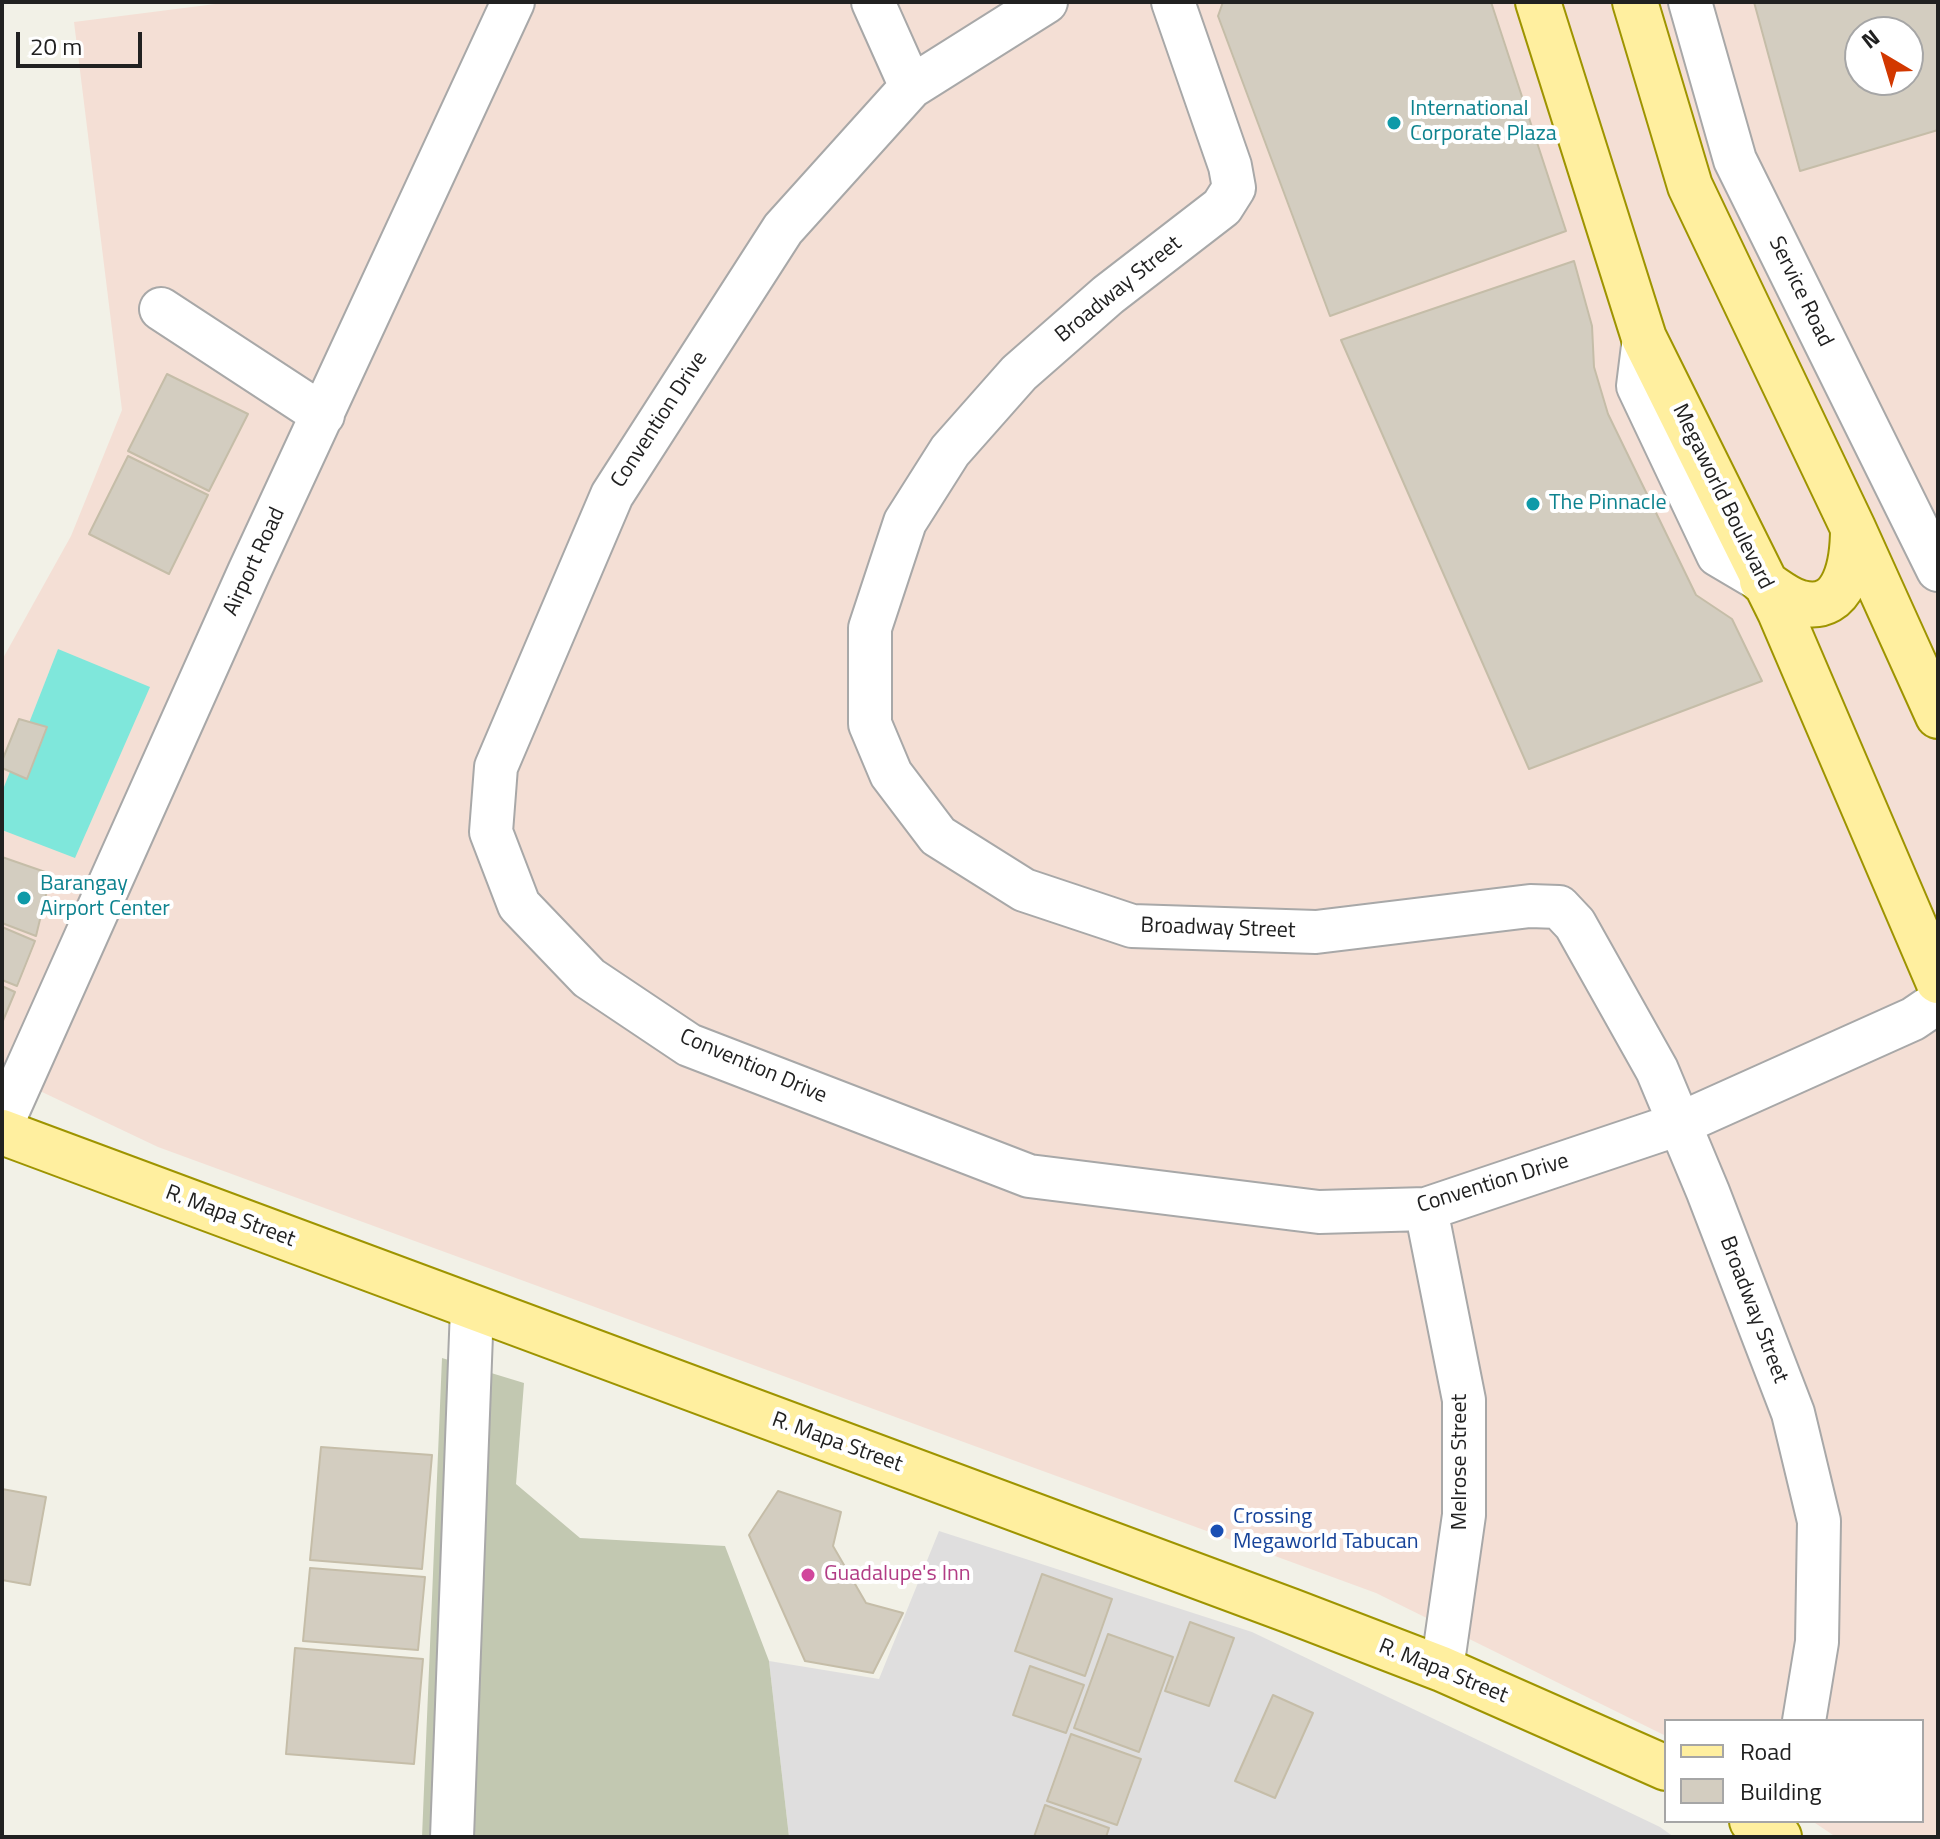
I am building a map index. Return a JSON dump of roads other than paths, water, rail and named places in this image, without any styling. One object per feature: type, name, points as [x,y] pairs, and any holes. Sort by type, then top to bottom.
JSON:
[{"type":"main road","name":"Megaworld Boulevard","points":[[1538,2],[1644,338],[1780,612],[1938,981]]},
{"type":"main road","points":[[1635,2],[1690,186],[1933,697]]},
{"type":"main road","points":[[1762,581],[1801,603],[1820,603],[1835,597],[1846,579],[1853,558],[1853,528]]},
{"type":"main road","name":"R. Mapa Street","points":[[2,1132],[1291,1611],[1442,1669],[1664,1767]]},
{"type":"main road","points":[[1756,1823],[1781,1837]]},
{"type":"street","name":"Airport Road","points":[[2,1124],[249,572],[513,2]]},
{"type":"street","points":[[873,2],[911,87]]},
{"type":"street","name":"Convention Drive","points":[[1046,2],[911,87],[783,229],[612,495],[496,767],[491,832],[519,905],[589,978],[689,1045],[1029,1176],[1319,1212],[1426,1209],[1679,1124],[1913,1019],[1938,1002]]},
{"type":"street","name":"Broadway Street","points":[[1173,2],[1230,166],[1234,188],[1222,207],[1108,295],[1019,373],[950,451],[905,522],[870,628],[870,724],[891,774],[938,836],[1024,890],[1132,926],[1316,932],[1530,906],[1559,907],[1575,924],[1657,1070],[1708,1192],[1793,1413],[1819,1521],[1817,1642],[1804,1719]]},
{"type":"street","name":"Service Road","points":[[1690,2],[1732,151],[1938,570]]},
{"type":"street","points":[[1716,2],[1745,96],[1732,151]]},
{"type":"street","points":[[161,309],[323,415]]},
{"type":"street","name":"Melrose Street","points":[[1426,1209],[1464,1400],[1464,1515],[1442,1669]]},
{"type":"street","points":[[452,1837],[472,1308]]},
{"type":"place","name":"International Corporate Plaza","points":[[1394,123]]},
{"type":"place","name":"The Pinnacle","points":[[1533,504]]},
{"type":"place","name":"Barangay Airport Center","points":[[24,898]]},
{"type":"place","name":"Crossing Megaworld Tabucan","points":[[1217,1531]]},
{"type":"place","name":"Guadalupe's Inn","points":[[808,1575]]}]
